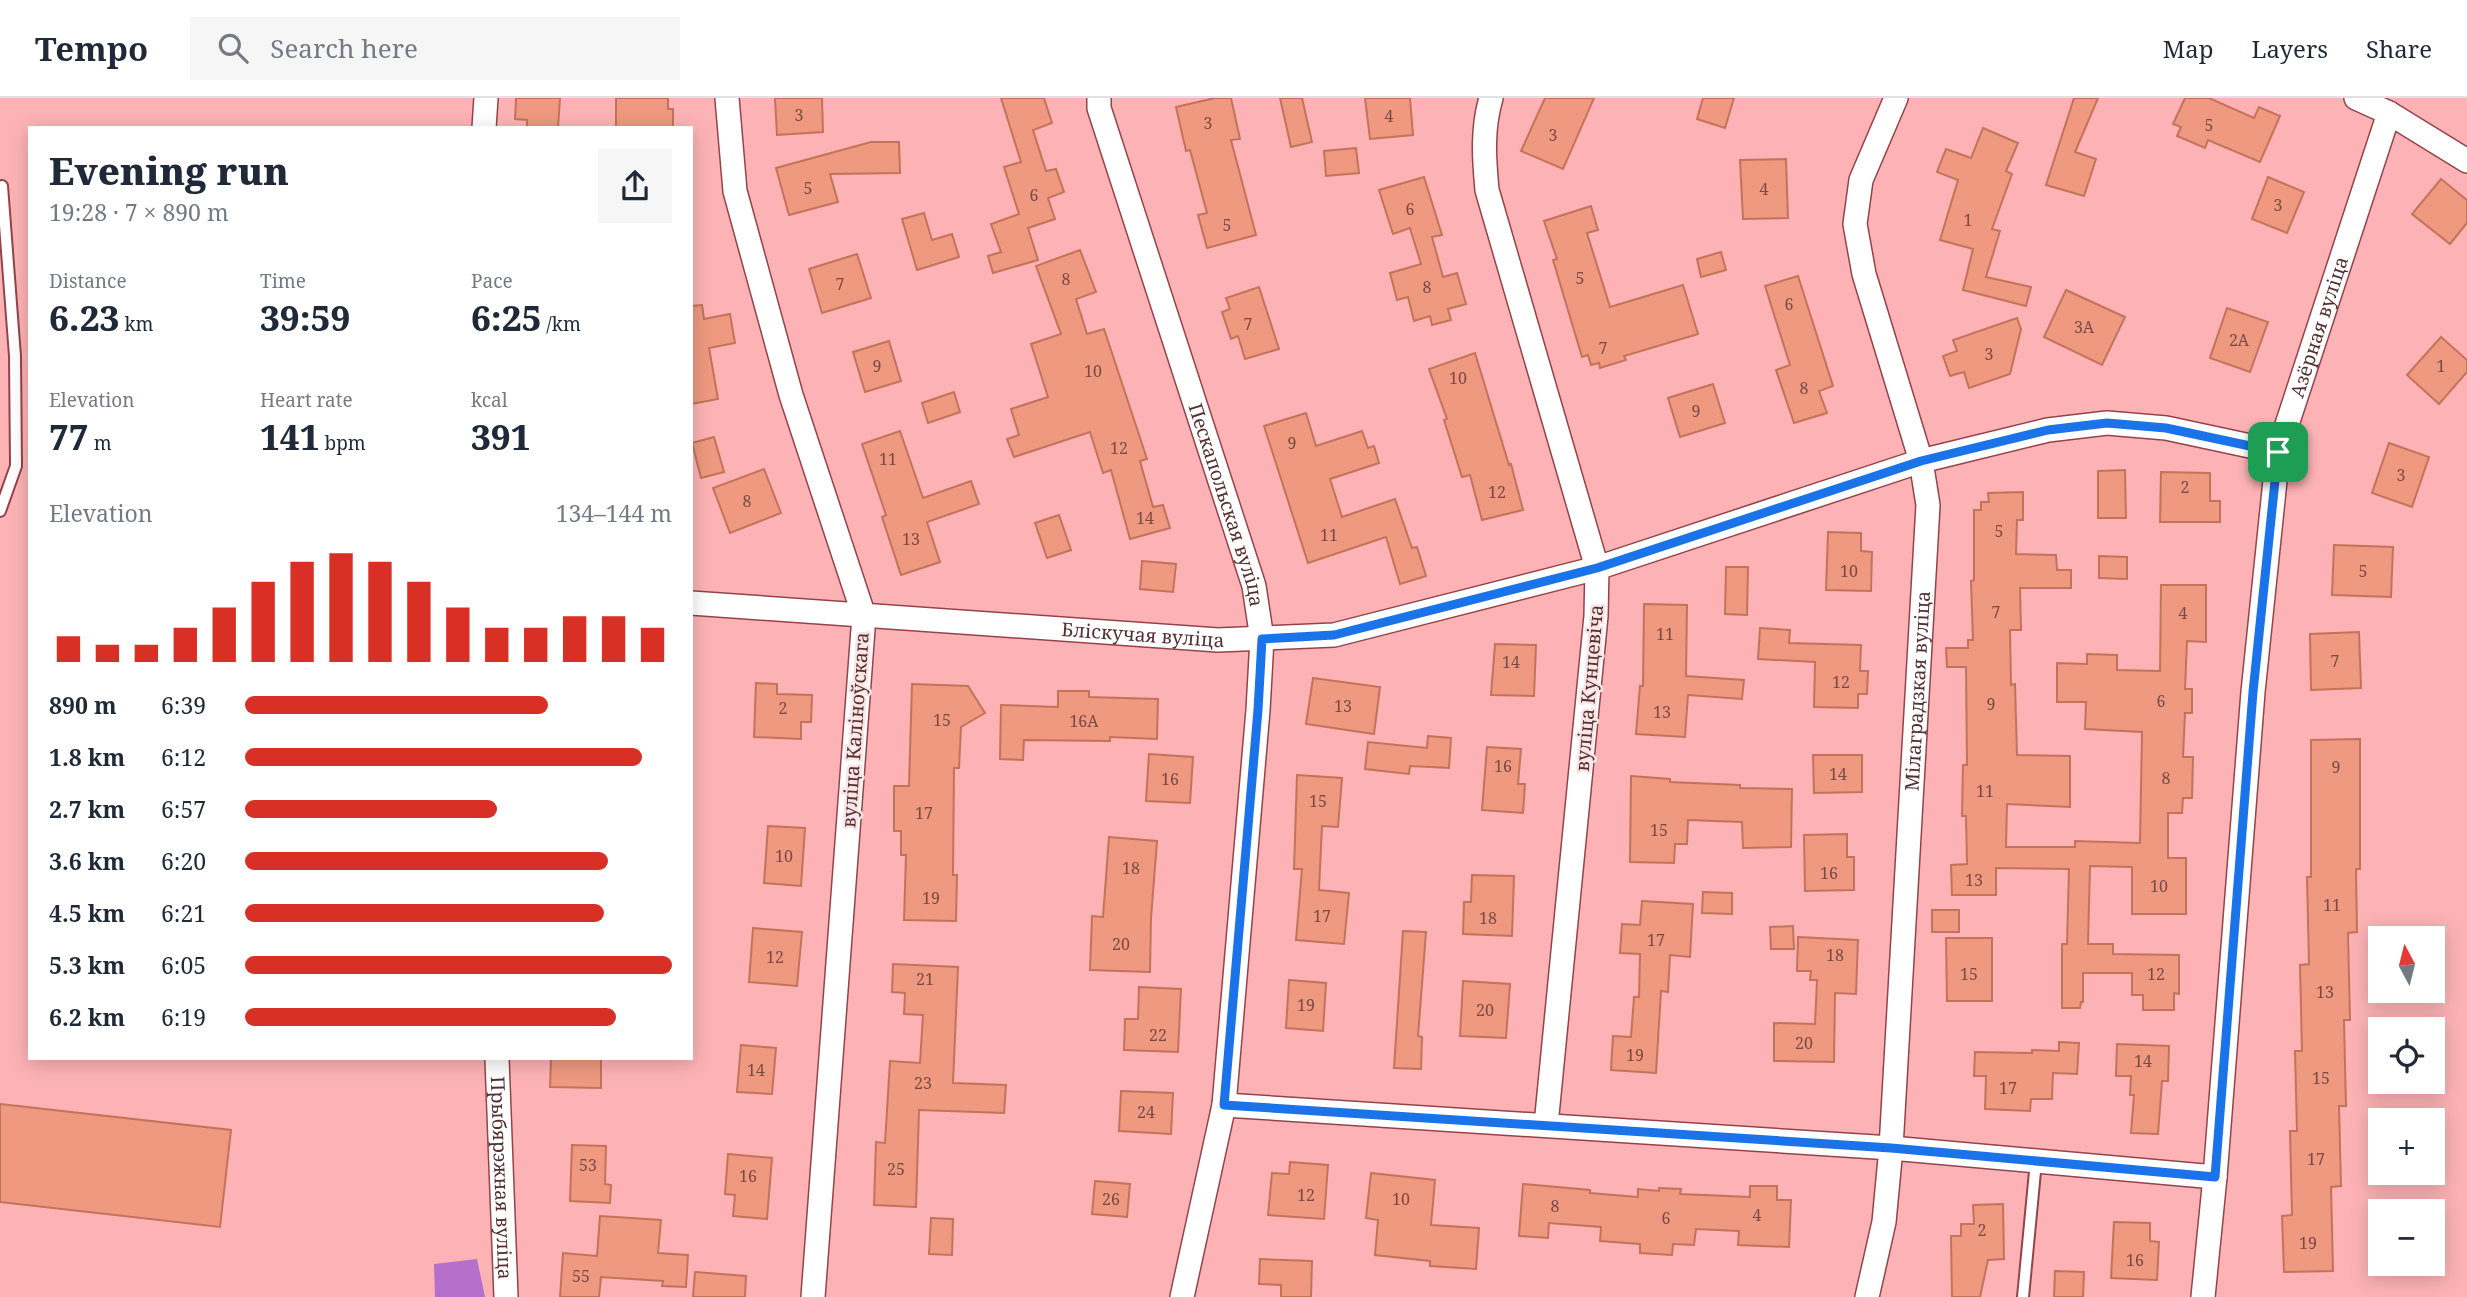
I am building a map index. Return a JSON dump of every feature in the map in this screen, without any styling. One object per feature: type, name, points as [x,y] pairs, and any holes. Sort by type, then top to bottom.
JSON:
[{"type":"street","points":[[484,126],[486,98]]},
{"type":"street","name":"вуліца Каліноўскага","points":[[727,98],[735,191],[791,395],[864,616],[813,1297]]},
{"type":"street","name":"Пескапольская вуліца","points":[[1100,98],[1104,122],[1254,586],[1262,639],[1224,1105],[1182,1297]]},
{"type":"street","name":"вуліца Кунцевіча","points":[[1491,98],[1486,114],[1483,146],[1487,190],[1597,568],[1596,616],[1546,1125]]},
{"type":"street","name":"Мілаградзкая вуліца","points":[[1867,1297],[1884,1222],[1891,1148],[1928,505],[1921,461],[1864,274],[1855,225],[1861,180],[1896,98]]},
{"type":"street","points":[[2356,98],[2389,113],[2467,161]]},
{"type":"street","name":"Азёрная вуліца","points":[[2203,1297],[2252,706],[2278,452],[2389,113]]},
{"type":"street","name":"Бліскучая вуліца","points":[[693,603],[1218,640],[1334,635],[1597,568],[1921,461],[2048,430],[2107,423],[2166,428],[2278,452]]},
{"type":"street","name":"Прыбярэжная вуліца","points":[[497,1060],[506,1297]]},
{"type":"street","points":[[1224,1105],[1891,1148],[2215,1177]]},
{"type":"lane","points":[[0,510],[16,466],[15,356],[2,186]]},
{"type":"lane","points":[[2023,1297],[2036,1161]]},
{"type":"shaded area","points":[[477,1259],[485,1297],[435,1297],[434,1264]]},
{"type":"building","points":[[516,98],[560,98],[558,126],[527,126],[527,120],[515,119]]},
{"type":"building","points":[[616,98],[668,98],[668,109],[673,109],[673,126],[616,126]]},
{"type":"building","points":[[775,98],[822,98],[823,132],[777,135]]},
{"type":"building","points":[[1001,98],[1044,98],[1052,123],[1033,130],[1046,171],[1056,169],[1064,192],[1048,198],[1055,219],[1028,228],[1038,260],[993,273],[988,256],[1001,252],[991,224],[1019,214],[1004,167],[1021,162]]},
{"type":"building","points":[[1215,98],[1231,98],[1240,139],[1231,140],[1256,235],[1207,248],[1198,215],[1207,213],[1190,150],[1186,151],[1176,107]]},
{"type":"building","points":[[1280,98],[1302,98],[1312,142],[1291,147]]},
{"type":"building","points":[[1365,98],[1410,98],[1413,135],[1370,139]]},
{"type":"building","points":[[1545,98],[1594,98],[1563,169],[1521,151]]},
{"type":"building","points":[[1703,98],[1734,98],[1725,128],[1697,119]]},
{"type":"building","points":[[2074,98],[2098,98],[2075,152],[2096,159],[2084,196],[2046,185]]},
{"type":"building","points":[[2185,98],[2209,98],[2254,118],[2259,107],[2280,116],[2260,162],[2208,140],[2205,148],[2177,136],[2181,127],[2173,124]]},
{"type":"building","points":[[1983,128],[2018,143],[2006,171],[2012,174],[1992,229],[2000,231],[1986,277],[2031,287],[2026,306],[1963,290],[1973,249],[1940,240],[1958,180],[1937,172],[1946,149],[1971,158]]},
{"type":"building","points":[[871,142],[899,142],[900,173],[830,174],[838,202],[789,215],[776,168]]},
{"type":"building","points":[[1356,148],[1359,173],[1326,176],[1324,151]]},
{"type":"building","points":[[1786,159],[1788,218],[1743,219],[1740,160]]},
{"type":"building","points":[[1424,177],[1442,235],[1432,237],[1443,277],[1457,273],[1466,304],[1448,309],[1451,320],[1432,325],[1430,316],[1414,321],[1408,297],[1397,300],[1390,273],[1421,264],[1410,228],[1393,234],[1379,190]]},
{"type":"building","points":[[2268,177],[2304,192],[2287,233],[2252,219]]},
{"type":"building","points":[[2441,179],[2467,200],[2467,223],[2450,244],[2412,214]]},
{"type":"building","points":[[1591,206],[1598,230],[1587,233],[1610,307],[1683,285],[1698,334],[1624,356],[1626,360],[1600,368],[1599,363],[1591,365],[1588,355],[1582,357],[1553,260],[1557,259],[1544,221]]},
{"type":"building","points":[[924,213],[932,240],[952,234],[959,257],[917,270],[902,219]]},
{"type":"building","points":[[1080,250],[1096,292],[1076,299],[1087,334],[1104,329],[1147,459],[1140,461],[1153,507],[1163,505],[1170,528],[1130,539],[1111,470],[1103,473],[1090,432],[1014,457],[1007,439],[1019,435],[1011,409],[1048,397],[1031,344],[1061,334],[1036,266]]},
{"type":"building","points":[[1721,252],[1726,270],[1701,277],[1697,259]]},
{"type":"building","points":[[857,254],[871,298],[822,313],[809,269]]},
{"type":"building","points":[[1798,276],[1833,386],[1819,391],[1827,413],[1794,423],[1776,370],[1790,365],[1765,286]]},
{"type":"building","points":[[1259,287],[1279,349],[1245,359],[1238,336],[1231,339],[1222,312],[1230,309],[1226,298]]},
{"type":"building","points":[[2066,290],[2125,317],[2102,365],[2044,337]]},
{"type":"building","points":[[702,305],[704,319],[730,314],[735,343],[709,348],[718,399],[693,404],[693,306]]},
{"type":"building","points":[[2227,308],[2268,322],[2250,372],[2210,358]]},
{"type":"building","points":[[2017,318],[2021,329],[2010,374],[1969,388],[1964,372],[1950,376],[1943,356],[1957,351],[1953,340]]},
{"type":"building","points":[[2441,337],[2467,360],[2467,372],[2439,404],[2407,375]]},
{"type":"building","points":[[889,341],[901,381],[865,392],[853,352]]},
{"type":"building","points":[[1475,353],[1523,510],[1482,520],[1470,475],[1462,477],[1444,420],[1447,419],[1429,369]]},
{"type":"building","points":[[1713,384],[1725,423],[1680,437],[1668,398]]},
{"type":"building","points":[[954,392],[960,412],[928,423],[922,403]]},
{"type":"building","points":[[1306,413],[1316,446],[1362,431],[1368,448],[1374,446],[1379,463],[1330,479],[1342,517],[1395,499],[1412,548],[1417,547],[1426,576],[1400,584],[1386,537],[1308,563],[1264,426]]},
{"type":"building","points":[[900,431],[923,498],[971,481],[979,504],[927,522],[940,562],[901,575],[882,517],[886,515],[862,444]]},
{"type":"building","points":[[714,437],[724,472],[701,478],[693,443]]},
{"type":"building","points":[[2389,443],[2429,457],[2412,507],[2372,493]]},
{"type":"building","points":[[764,469],[781,513],[730,533],[713,488]]},
{"type":"building","points":[[2125,470],[2126,518],[2098,518],[2098,471]]},
{"type":"building","points":[[2161,472],[2210,473],[2210,501],[2220,501],[2220,522],[2160,522]]},
{"type":"building","points":[[2023,492],[2023,520],[2017,520],[2016,554],[2056,555],[2057,570],[2071,570],[2071,588],[2020,588],[2021,630],[2010,630],[2017,755],[2070,756],[2070,807],[2007,804],[2006,847],[2075,847],[2075,841],[2140,843],[2142,732],[2085,729],[2086,702],[2057,702],[2057,663],[2087,664],[2087,654],[2117,655],[2117,670],[2160,671],[2161,585],[2206,585],[2206,642],[2187,641],[2185,689],[2192,689],[2192,713],[2185,713],[2183,757],[2193,757],[2192,798],[2183,798],[2182,813],[2168,813],[2168,858],[2186,858],[2186,914],[2132,914],[2132,867],[2090,866],[2088,944],[2113,944],[2113,954],[2179,955],[2179,994],[2174,993],[2174,1010],[2143,1010],[2143,995],[2132,995],[2132,973],[2083,973],[2083,1002],[2080,1008],[2062,1008],[2062,944],[2067,944],[2069,869],[1996,868],[1996,895],[1952,895],[1951,865],[1967,864],[1966,816],[1962,816],[1963,765],[1967,765],[1966,667],[1947,667],[1946,648],[1968,648],[1968,640],[1973,640],[1971,581],[1974,580],[1974,510],[1981,510],[1981,502],[1989,502],[1988,493]]},
{"type":"building","points":[[1059,515],[1071,550],[1047,558],[1035,523]]},
{"type":"building","points":[[1828,532],[1861,533],[1861,551],[1872,552],[1871,591],[1826,590]]},
{"type":"building","points":[[2334,545],[2393,547],[2391,597],[2332,595]]},
{"type":"building","points":[[2099,556],[2127,557],[2127,579],[2099,578]]},
{"type":"building","points":[[1142,561],[1176,564],[1173,592],[1140,589]]},
{"type":"building","points":[[1726,567],[1748,567],[1747,615],[1725,614]]},
{"type":"building","points":[[1644,604],[1687,605],[1686,676],[1744,680],[1742,699],[1688,695],[1685,737],[1636,734],[1640,686],[1643,686]]},
{"type":"building","points":[[1760,628],[1790,630],[1789,643],[1861,645],[1860,671],[1868,671],[1867,694],[1858,694],[1858,708],[1814,707],[1815,662],[1758,659]]},
{"type":"building","points":[[2359,632],[2361,688],[2311,690],[2310,634]]},
{"type":"building","points":[[1495,644],[1536,645],[1534,696],[1491,695]]},
{"type":"building","points":[[1313,678],[1380,687],[1374,734],[1306,724]]},
{"type":"building","points":[[756,683],[777,684],[777,694],[812,695],[811,722],[801,722],[801,739],[754,737]]},
{"type":"building","points":[[912,684],[968,686],[985,713],[961,727],[959,768],[954,768],[953,875],[957,875],[956,921],[904,920],[906,855],[901,855],[901,831],[894,831],[894,786],[909,786]]},
{"type":"building","points":[[1058,691],[1089,691],[1089,697],[1158,699],[1157,739],[1110,737],[1110,741],[1024,740],[1023,760],[1000,759],[1001,705],[1058,707]]},
{"type":"building","points":[[1428,736],[1451,738],[1449,768],[1410,766],[1409,774],[1365,769],[1368,742],[1427,748]]},
{"type":"building","points":[[2360,739],[2357,932],[2348,933],[2350,1020],[2344,1020],[2346,1106],[2339,1106],[2341,1186],[2331,1187],[2333,1271],[2284,1272],[2282,1216],[2292,1215],[2290,1131],[2297,1131],[2295,1051],[2302,1051],[2300,965],[2309,964],[2307,877],[2311,877],[2311,740]]},
{"type":"building","points":[[1487,747],[1521,749],[1518,784],[1525,784],[1523,813],[1482,810]]},
{"type":"building","points":[[1149,754],[1193,757],[1190,803],[1146,801]]},
{"type":"building","points":[[1813,755],[1862,755],[1862,792],[1814,793]]},
{"type":"building","points":[[1297,775],[1342,778],[1338,827],[1322,826],[1319,890],[1349,893],[1344,944],[1296,940],[1302,869],[1294,869]]},
{"type":"building","points":[[1631,776],[1670,779],[1670,782],[1740,785],[1740,788],[1792,789],[1791,847],[1743,848],[1742,822],[1688,820],[1687,844],[1675,844],[1674,863],[1630,862]]},
{"type":"building","points":[[768,826],[805,828],[801,886],[764,883]]},
{"type":"building","points":[[1847,834],[1847,857],[1854,857],[1854,890],[1805,891],[1804,835]]},
{"type":"building","points":[[1109,837],[1157,841],[1150,972],[1090,970],[1092,916],[1103,917]]},
{"type":"building","points":[[1472,875],[1514,876],[1512,936],[1463,934],[1464,902],[1471,902]]},
{"type":"building","points":[[1703,892],[1732,893],[1732,914],[1702,913]]},
{"type":"building","points":[[1642,901],[1693,904],[1690,957],[1670,955],[1668,992],[1661,991],[1656,1073],[1611,1070],[1613,1036],[1631,1037],[1634,997],[1639,997],[1640,954],[1620,953],[1622,924],[1640,925]]},
{"type":"building","points":[[1932,910],[1959,910],[1959,932],[1932,932]]},
{"type":"building","points":[[1793,926],[1794,949],[1771,949],[1770,927]]},
{"type":"building","points":[[753,928],[802,932],[797,986],[749,982]]},
{"type":"building","points":[[1403,931],[1426,932],[1418,1036],[1422,1037],[1421,1069],[1394,1068]]},
{"type":"building","points":[[1798,937],[1858,940],[1856,994],[1835,993],[1834,1062],[1774,1061],[1774,1023],[1815,1024],[1817,980],[1810,980],[1811,971],[1797,971]]},
{"type":"building","points":[[1946,938],[1992,938],[1992,1001],[1947,1001]]},
{"type":"building","points":[[893,964],[958,967],[953,1083],[1006,1085],[1004,1113],[919,1110],[916,1207],[874,1205],[876,1142],[885,1143],[890,1061],[920,1063],[923,1015],[904,1014],[905,993],[892,992]]},
{"type":"building","points":[[1289,980],[1326,983],[1323,1031],[1286,1028]]},
{"type":"building","points":[[1463,981],[1510,984],[1506,1038],[1460,1036]]},
{"type":"building","points":[[1139,987],[1181,989],[1178,1052],[1124,1050],[1125,1019],[1138,1019]]},
{"type":"building","points":[[2059,1042],[2079,1043],[2077,1074],[2053,1073],[2052,1099],[2031,1099],[2030,1111],[1985,1109],[1986,1076],[1974,1076],[1975,1052],[2059,1051]]},
{"type":"building","points":[[2117,1044],[2169,1046],[2168,1081],[2162,1081],[2158,1134],[2131,1133],[2134,1095],[2130,1095],[2131,1076],[2116,1076]]},
{"type":"building","points":[[741,1045],[776,1048],[772,1094],[737,1092]]},
{"type":"building","points":[[551,1060],[601,1060],[601,1088],[550,1087]]},
{"type":"building","points":[[1121,1091],[1173,1093],[1171,1134],[1119,1131]]},
{"type":"building","points":[[0,1104],[231,1130],[220,1227],[0,1202]]},
{"type":"building","points":[[572,1145],[606,1146],[605,1184],[611,1185],[610,1203],[570,1201]]},
{"type":"building","points":[[728,1154],[772,1158],[767,1219],[733,1216],[735,1195],[725,1194]]},
{"type":"building","points":[[1290,1162],[1328,1165],[1324,1219],[1268,1215],[1272,1173],[1289,1174]]},
{"type":"building","points":[[1371,1173],[1435,1180],[1431,1225],[1479,1228],[1476,1269],[1430,1266],[1430,1261],[1375,1255],[1378,1220],[1366,1218]]},
{"type":"building","points":[[1095,1181],[1130,1184],[1127,1217],[1092,1214]]},
{"type":"building","points":[[1523,1184],[1638,1197],[1638,1189],[1659,1191],[1659,1188],[1681,1189],[1680,1194],[1750,1197],[1750,1186],[1777,1186],[1777,1200],[1791,1200],[1789,1247],[1738,1245],[1739,1231],[1696,1229],[1694,1245],[1673,1244],[1672,1255],[1640,1253],[1640,1244],[1600,1241],[1601,1227],[1549,1223],[1548,1238],[1519,1236]]},
{"type":"building","points":[[2003,1204],[2004,1259],[1988,1260],[1980,1297],[1952,1297],[1951,1236],[1961,1236],[1961,1224],[1974,1224],[1973,1205]]},
{"type":"building","points":[[600,1216],[661,1220],[658,1253],[688,1255],[686,1287],[662,1286],[663,1281],[601,1277],[599,1297],[560,1297],[563,1253],[597,1256]]},
{"type":"building","points":[[931,1218],[953,1219],[952,1255],[929,1254]]},
{"type":"building","points":[[2114,1222],[2150,1223],[2150,1241],[2159,1242],[2157,1280],[2111,1278]]},
{"type":"building","points":[[1260,1259],[1312,1261],[1311,1297],[1281,1297],[1281,1285],[1259,1284]]},
{"type":"building","points":[[2055,1271],[2084,1272],[2083,1297],[2054,1297]]},
{"type":"building","points":[[695,1272],[746,1276],[745,1297],[693,1297]]},
{"type":"route","points":[[2107,423],[2166,428],[2278,452],[2253,692],[2215,1177],[1891,1148],[1224,1105],[1262,639],[1334,635],[1597,568],[1921,461],[2048,430],[2107,423]]}]
